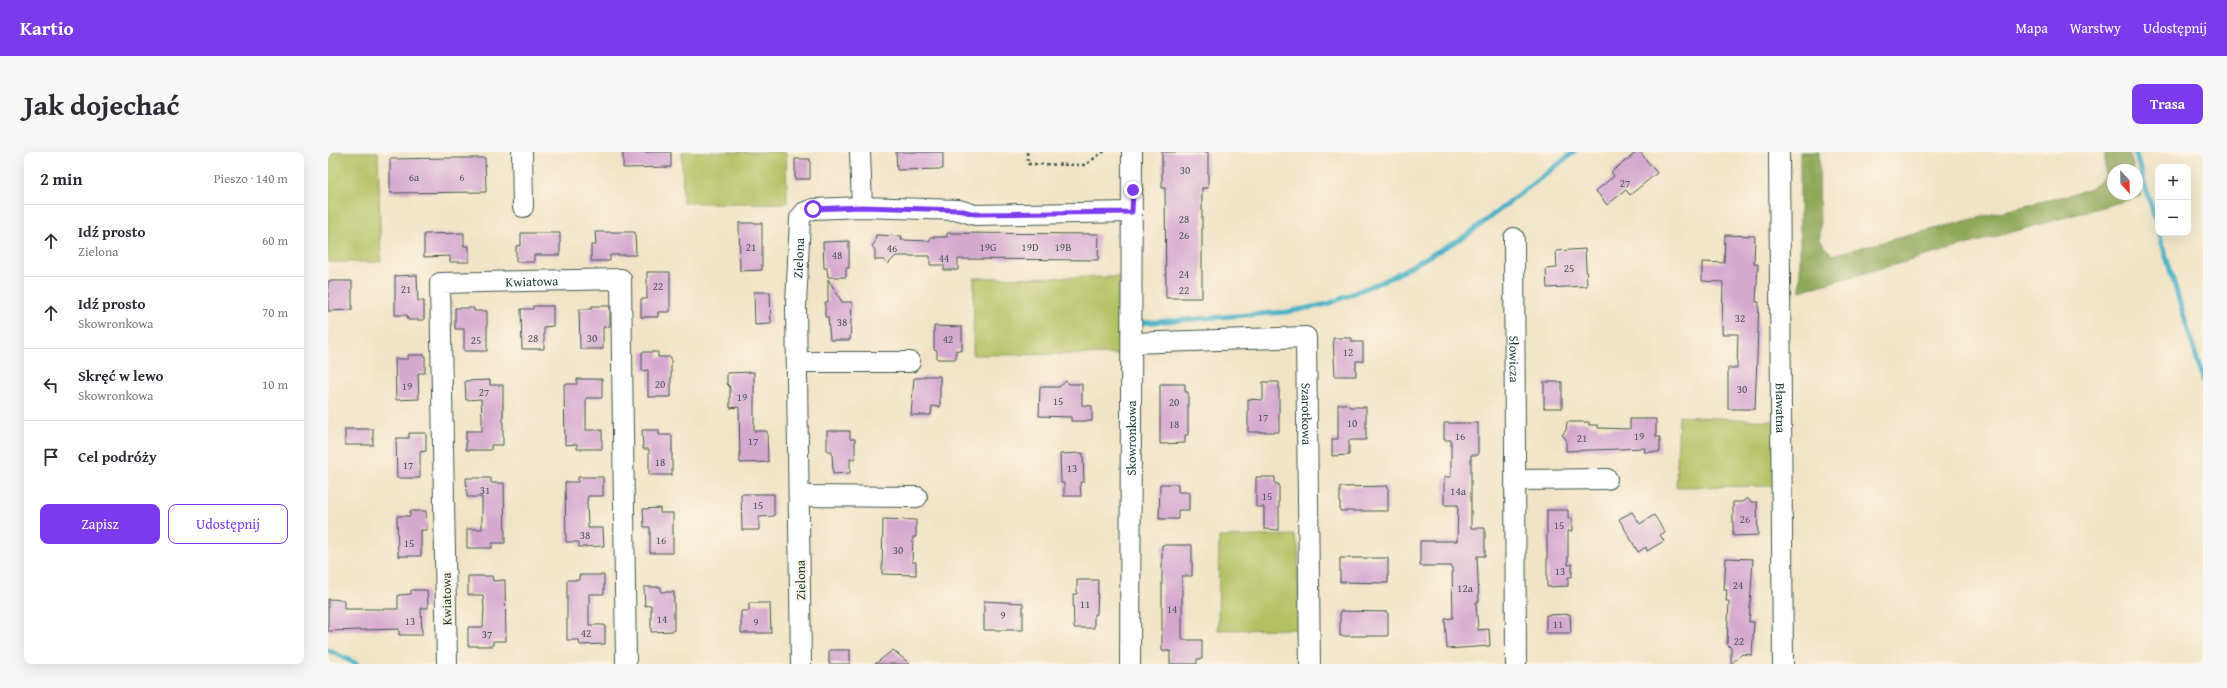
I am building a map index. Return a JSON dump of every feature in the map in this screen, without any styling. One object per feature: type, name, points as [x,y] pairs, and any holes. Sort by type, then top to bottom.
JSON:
[{"type":"street","points":[[522,152],[523,207]]},
{"type":"street","points":[[860,152],[862,207]]},
{"type":"street","name":"Skowronkowa","points":[[1130,664],[1132,152]]},
{"type":"street","name":"Bławatna","points":[[1779,152],[1783,664]]},
{"type":"street","name":"Zielona","points":[[801,664],[796,306],[800,218],[805,212],[813,209],[862,207],[959,210],[975,214],[1132,212]]},
{"type":"street","name":"Słowicza","points":[[1514,238],[1516,664]]},
{"type":"street","name":"Kwiatowa","points":[[447,664],[440,283],[621,279],[626,664]]},
{"type":"street","name":"Szarotkowa","points":[[1132,342],[1306,337],[1310,664]]},
{"type":"street","points":[[797,362],[910,362]]},
{"type":"street","points":[[1516,480],[1607,479]]},
{"type":"street","points":[[799,496],[917,497]]},
{"type":"path","points":[[1028,152],[1028,164],[1085,165],[1103,152],[1107,152]]},
{"type":"green space","points":[[328,152],[378,152],[381,262],[328,262]]},
{"type":"green space","points":[[682,152],[786,152],[787,203],[683,203]]},
{"type":"green space","points":[[1800,152],[1819,152],[1820,240],[1832,255],[2091,189],[2105,177],[2105,152],[2129,152],[2132,164],[2107,164],[2107,200],[2128,200],[1800,291]]},
{"type":"green space","points":[[1119,277],[1120,354],[973,355],[974,278]]},
{"type":"green space","points":[[1679,416],[1774,421],[1774,486],[1676,487]]},
{"type":"green space","points":[[1294,535],[1298,546],[1299,629],[1218,630],[1219,537]]},
{"type":"building","points":[[623,152],[671,152],[671,167],[623,168]]},
{"type":"building","points":[[896,152],[943,152],[943,169],[897,170]]},
{"type":"building","points":[[1162,152],[1208,152],[1208,188],[1202,188],[1202,298],[1166,298],[1165,188],[1162,188]]},
{"type":"building","points":[[1637,152],[1640,152],[1657,173],[1630,195],[1626,190],[1607,205],[1596,191],[1614,176],[1611,172]]},
{"type":"building","points":[[485,158],[486,192],[390,193],[390,159]]},
{"type":"building","points":[[795,159],[810,159],[810,179],[795,179]]},
{"type":"building","points":[[739,223],[762,223],[762,270],[740,271]]},
{"type":"building","points":[[595,232],[635,232],[636,255],[610,255],[610,261],[591,261],[591,245],[596,245]]},
{"type":"building","points":[[464,233],[464,246],[469,246],[469,262],[450,262],[450,256],[424,257],[424,234]]},
{"type":"building","points":[[521,233],[560,233],[560,255],[534,255],[534,262],[516,262],[516,246],[521,245]]},
{"type":"building","points":[[947,233],[1099,234],[1098,260],[958,259],[958,270],[944,270],[944,265],[930,265],[930,256],[896,256],[888,264],[884,260],[875,260],[875,250],[872,246],[875,242],[876,235],[902,236],[901,240],[930,241],[930,237],[947,237]]},
{"type":"building","points":[[1725,235],[1755,236],[1754,264],[1758,264],[1756,302],[1759,302],[1755,409],[1728,409],[1728,368],[1737,368],[1738,334],[1722,334],[1723,282],[1702,281],[1702,262],[1724,263]]},
{"type":"building","points":[[849,241],[849,268],[846,268],[846,277],[828,277],[827,268],[824,268],[823,242]]},
{"type":"building","points":[[1585,249],[1587,286],[1547,288],[1546,269],[1557,268],[1556,251]]},
{"type":"building","points":[[647,272],[670,272],[670,312],[658,312],[658,317],[641,317],[641,299],[647,299]]},
{"type":"building","points":[[417,275],[418,301],[424,301],[424,320],[408,320],[407,315],[395,315],[395,276]]},
{"type":"building","points":[[828,279],[842,302],[852,302],[850,340],[830,340],[828,317],[825,317],[825,302],[828,302]]},
{"type":"building","points":[[328,281],[352,281],[352,310],[328,311]]},
{"type":"building","points":[[754,292],[770,292],[771,324],[755,325]]},
{"type":"building","points":[[533,306],[553,306],[553,326],[544,327],[544,349],[522,349],[521,309],[533,309]]},
{"type":"building","points":[[592,306],[610,306],[610,326],[603,327],[603,349],[580,349],[579,309],[592,309]]},
{"type":"building","points":[[455,308],[474,308],[474,311],[487,311],[487,351],[464,351],[464,329],[455,329]]},
{"type":"building","points":[[934,326],[962,327],[962,351],[956,350],[956,359],[937,359],[937,351],[934,350]]},
{"type":"building","points":[[1333,338],[1352,338],[1352,342],[1363,342],[1363,361],[1356,361],[1356,376],[1335,376]]},
{"type":"building","points":[[642,352],[658,352],[658,357],[671,357],[671,397],[648,397],[648,370],[642,371]]},
{"type":"building","points":[[408,355],[425,355],[425,373],[418,373],[419,399],[396,400],[395,359],[408,359]]},
{"type":"building","points":[[754,372],[754,431],[767,431],[768,462],[740,463],[739,407],[730,408],[730,387],[727,384],[727,373]]},
{"type":"building","points":[[925,376],[940,376],[940,407],[932,406],[931,415],[911,415],[914,378],[922,378]]},
{"type":"building","points":[[577,379],[602,379],[602,398],[586,398],[586,430],[602,430],[602,449],[577,449],[577,444],[565,445],[564,384],[577,384]]},
{"type":"building","points":[[490,380],[490,385],[503,385],[503,445],[491,445],[491,450],[466,450],[466,431],[482,431],[482,416],[481,399],[466,400],[465,381]]},
{"type":"building","points":[[1066,381],[1069,384],[1082,384],[1082,405],[1092,406],[1092,421],[1071,421],[1071,417],[1039,416],[1040,387],[1059,387]]},
{"type":"building","points":[[1263,382],[1279,382],[1279,432],[1248,432],[1248,399],[1263,400]]},
{"type":"building","points":[[1544,382],[1562,382],[1562,408],[1544,408]]},
{"type":"building","points":[[1160,384],[1185,384],[1185,392],[1188,392],[1188,435],[1185,435],[1185,443],[1160,444]]},
{"type":"building","points":[[1338,404],[1347,404],[1350,407],[1366,407],[1366,440],[1349,440],[1349,455],[1332,456],[1332,439],[1338,439]]},
{"type":"building","points":[[1630,419],[1656,419],[1656,437],[1660,437],[1660,452],[1644,452],[1645,448],[1566,451],[1566,439],[1562,435],[1566,430],[1567,422],[1589,422],[1589,425],[1598,425],[1598,428],[1630,429]]},
{"type":"building","points":[[1444,423],[1478,423],[1478,455],[1471,455],[1471,528],[1485,528],[1485,556],[1477,556],[1479,602],[1476,602],[1478,630],[1489,629],[1490,646],[1447,649],[1445,619],[1453,618],[1452,566],[1420,566],[1420,541],[1457,541],[1458,505],[1444,505],[1444,477],[1451,477],[1451,440],[1444,440]]},
{"type":"building","points":[[345,429],[373,429],[373,445],[345,445]]},
{"type":"building","points":[[642,430],[659,430],[659,435],[672,435],[672,475],[649,475],[649,449],[643,449]]},
{"type":"building","points":[[827,431],[850,431],[850,439],[855,439],[855,459],[850,459],[850,473],[833,474],[832,451],[827,451]]},
{"type":"building","points":[[409,433],[426,433],[426,451],[420,452],[420,478],[397,478],[396,438],[409,438]]},
{"type":"building","points":[[1083,453],[1084,482],[1080,482],[1081,496],[1064,496],[1064,483],[1061,483],[1060,454]]},
{"type":"building","points":[[578,477],[603,477],[603,496],[588,496],[587,502],[588,528],[603,528],[604,546],[579,547],[579,542],[566,542],[565,482],[578,482]]},
{"type":"building","points":[[1256,477],[1275,477],[1275,484],[1279,484],[1279,530],[1264,529],[1264,507],[1256,507]]},
{"type":"building","points":[[466,478],[491,478],[491,483],[504,483],[505,543],[492,543],[492,548],[467,548],[467,529],[482,529],[482,497],[467,497]]},
{"type":"building","points":[[1160,484],[1178,484],[1178,492],[1189,492],[1189,510],[1178,510],[1178,519],[1159,519]]},
{"type":"building","points":[[1388,486],[1388,511],[1340,511],[1340,487]]},
{"type":"building","points":[[741,494],[774,494],[774,516],[759,517],[759,530],[742,530]]},
{"type":"building","points":[[1747,498],[1751,502],[1757,502],[1758,535],[1733,536],[1733,502],[1742,502]]},
{"type":"building","points":[[660,508],[660,513],[673,513],[673,553],[650,553],[650,527],[644,527],[643,509]]},
{"type":"building","points":[[1547,510],[1568,510],[1568,519],[1572,518],[1572,531],[1568,531],[1568,565],[1572,564],[1572,577],[1568,577],[1568,586],[1547,587]]},
{"type":"building","points":[[410,511],[426,511],[427,530],[421,530],[421,556],[398,556],[397,516],[410,516]]},
{"type":"building","points":[[1632,512],[1640,524],[1654,515],[1665,532],[1660,535],[1664,541],[1647,551],[1646,547],[1638,552],[1619,519]]},
{"type":"building","points":[[883,519],[916,520],[916,537],[913,537],[912,562],[916,562],[916,575],[882,574]]},
{"type":"building","points":[[1162,545],[1192,545],[1192,576],[1182,576],[1182,640],[1202,640],[1202,659],[1197,659],[1197,664],[1170,664],[1170,651],[1162,651]]},
{"type":"building","points":[[1340,558],[1388,558],[1388,583],[1340,582]]},
{"type":"building","points":[[1726,558],[1753,559],[1749,622],[1754,622],[1752,655],[1742,654],[1731,664],[1731,648],[1727,644],[1729,601],[1726,601],[1727,590],[1724,590]]},
{"type":"building","points":[[579,575],[604,575],[604,594],[589,594],[589,625],[605,625],[605,644],[580,645],[579,640],[567,640],[567,580],[579,580]]},
{"type":"building","points":[[468,576],[492,576],[493,581],[505,580],[506,641],[493,641],[493,646],[468,646],[468,627],[483,627],[484,608],[483,595],[468,595]]},
{"type":"building","points":[[1077,580],[1098,580],[1097,614],[1094,614],[1094,628],[1074,628],[1073,594],[1077,594]]},
{"type":"building","points":[[644,587],[661,587],[661,592],[674,592],[674,631],[651,632],[651,605],[645,606]]},
{"type":"building","points":[[411,590],[427,590],[428,608],[421,608],[422,635],[399,635],[399,629],[328,631],[328,599],[344,600],[344,609],[398,609],[398,595],[411,594]]},
{"type":"building","points":[[984,601],[1023,603],[1023,630],[984,630]]},
{"type":"building","points":[[749,603],[770,603],[771,633],[741,633],[741,611],[749,611]]},
{"type":"building","points":[[1340,611],[1388,612],[1388,636],[1340,636]]},
{"type":"building","points":[[1570,614],[1571,633],[1546,633],[1546,615]]},
{"type":"building","points":[[829,650],[850,650],[850,664],[829,664]]},
{"type":"building","points":[[893,650],[910,664],[875,664]]},
{"type":"waterway","points":[[1141,323],[1287,312],[1328,304],[1390,278],[1467,235],[1574,152]]},
{"type":"waterway","points":[[2135,152],[2155,219]]},
{"type":"waterway","points":[[2160,236],[2203,380]]},
{"type":"waterway","points":[[328,650],[357,664]]},
{"type":"route","points":[[813,209],[862,207],[959,210],[975,214],[1132,212],[1133,190]]}]
